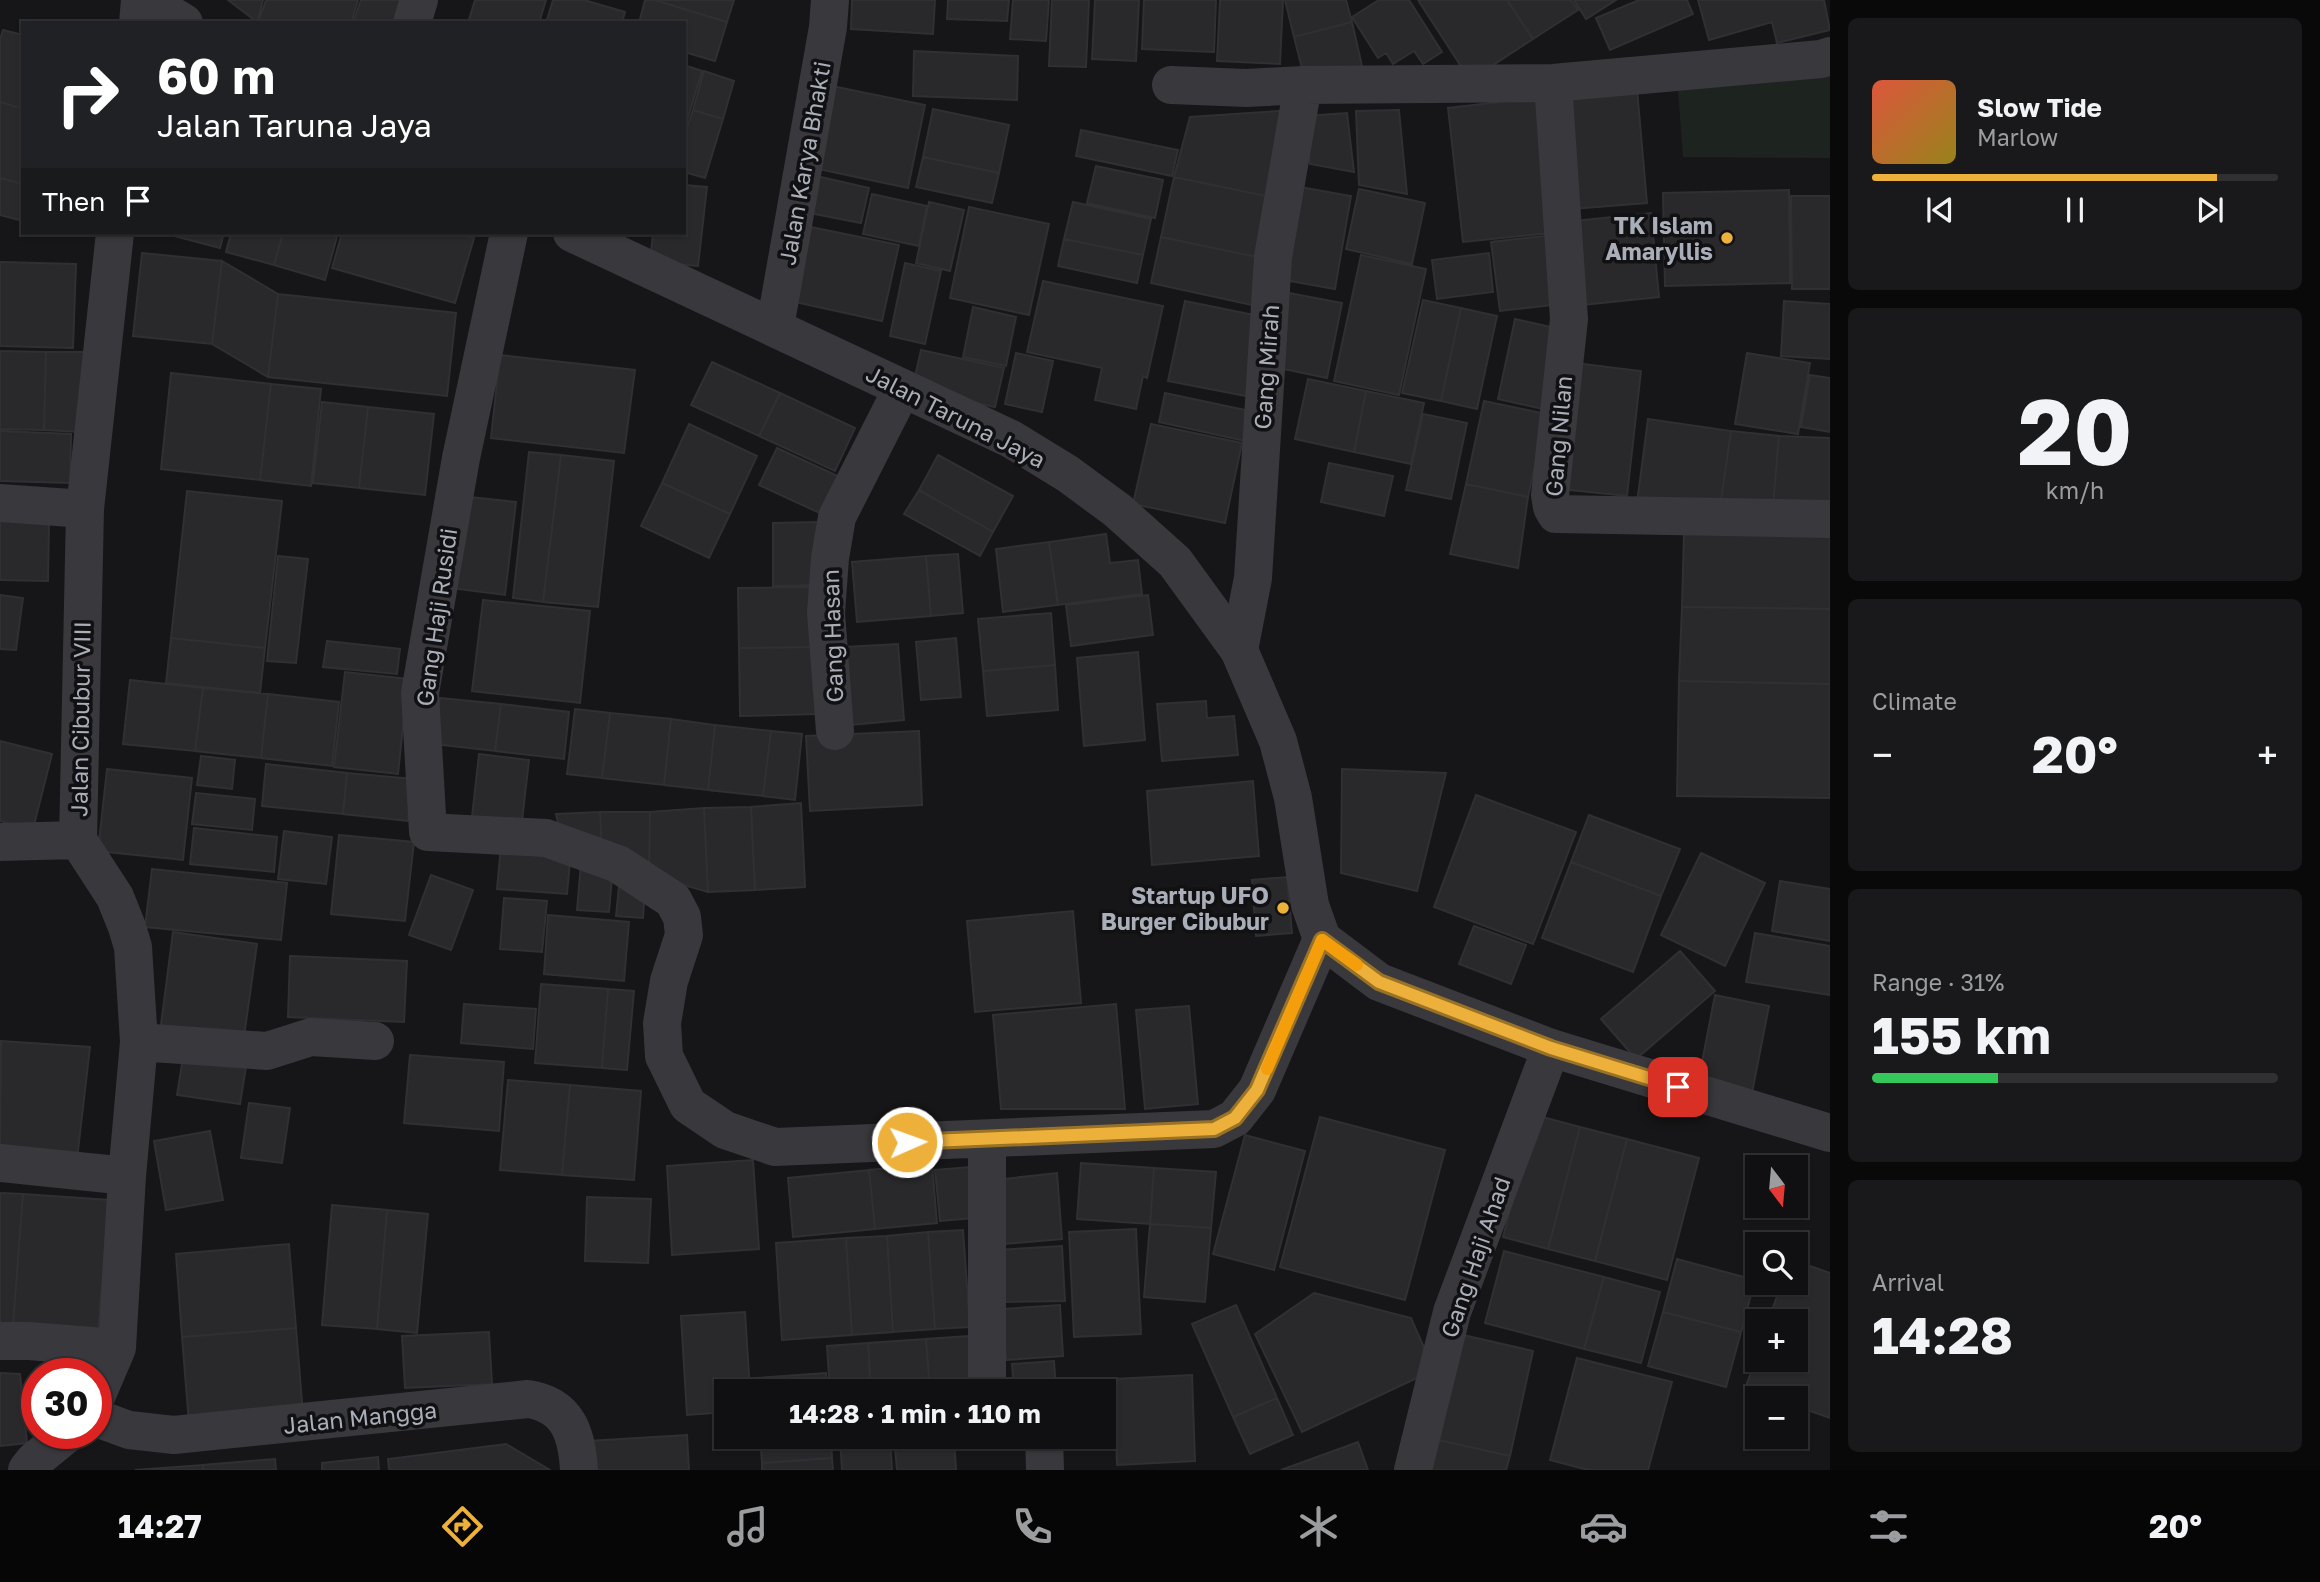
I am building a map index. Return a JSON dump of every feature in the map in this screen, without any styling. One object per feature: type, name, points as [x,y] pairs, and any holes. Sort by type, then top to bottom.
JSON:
[{"type":"street","points":[[138,21],[140,0]]},
{"type":"street","points":[[147,0],[181,21]]},
{"type":"street","points":[[413,21],[419,0]]},
{"type":"street","name":"Jalan Karya Bhakti","points":[[775,327],[828,27],[830,0]]},
{"type":"street","points":[[1171,85],[1246,88],[1553,83],[1821,59],[1830,56]]},
{"type":"street","name":"Gang Nilan","points":[[1553,83],[1569,319],[1550,495],[1556,514],[1830,519]]},
{"type":"street","name":"Gang Mirah","points":[[1239,650],[1253,578],[1273,257],[1303,85]]},
{"type":"street","name":"Jalan Cibubur VIII","points":[[112,1360],[117,1348],[127,1176],[139,1042],[133,947],[115,897],[78,839],[85,509],[115,235]]},
{"type":"street","name":"Gang Haji Rusidi","points":[[509,235],[461,458],[420,693],[428,832],[546,838],[618,864],[673,900],[682,917],[684,935],[669,981],[662,1023],[664,1056],[688,1105],[725,1130],[775,1147],[987,1139]]},
{"type":"street","name":"Jalan Taruna Jaya","points":[[576,235],[1011,439],[1068,474],[1117,510],[1175,562],[1239,650],[1278,741],[1293,798],[1310,905],[1322,940]]},
{"type":"street","name":"Gang Hasan","points":[[835,731],[826,612],[830,558],[837,517],[902,389]]},
{"type":"street","points":[[0,503],[85,509]]},
{"type":"street","points":[[0,842],[78,839]]},
{"type":"street","points":[[987,1379],[987,1139],[1214,1129],[1235,1118],[1257,1090],[1322,940],[1379,982],[1551,1048],[1830,1133]]},
{"type":"street","points":[[139,1042],[267,1051],[311,1037],[375,1041]]},
{"type":"street","name":"Gang Haji Ahad","points":[[1413,1470],[1452,1312],[1551,1048]]},
{"type":"street","points":[[0,1163],[127,1176]]},
{"type":"street","points":[[0,1341],[117,1348]]},
{"type":"street","name":"Jalan Mangga","points":[[112,1424],[130,1430],[174,1435],[528,1399],[543,1401],[569,1425],[576,1439],[579,1470]]},
{"type":"street","points":[[27,1470],[49,1449]]},
{"type":"street","points":[[1044,1449],[1045,1470]]},
{"type":"shaded area","points":[[1830,69],[1830,158],[1683,157],[1677,77]]},
{"type":"building","points":[[228,0],[263,0],[256,21]]},
{"type":"building","points":[[266,0],[358,0],[352,21],[259,21]]},
{"type":"building","points":[[361,0],[406,0],[399,21],[354,21]]},
{"type":"building","points":[[475,0],[546,0],[540,21],[469,21]]},
{"type":"building","points":[[553,0],[584,0],[625,12],[623,21],[547,21]]},
{"type":"building","points":[[645,0],[654,0],[727,22],[715,61],[686,53],[686,21],[640,21]]},
{"type":"building","points":[[654,0],[734,0],[727,22]]},
{"type":"building","points":[[852,0],[935,0],[933,34],[851,29]]},
{"type":"building","points":[[948,0],[1009,0],[1007,21],[947,19]]},
{"type":"building","points":[[1013,0],[1049,0],[1046,41],[1010,39]]},
{"type":"building","points":[[1052,0],[1089,0],[1086,67],[1049,66]]},
{"type":"building","points":[[1095,0],[1139,0],[1136,61],[1092,59]]},
{"type":"building","points":[[1144,0],[1216,0],[1214,52],[1142,49]]},
{"type":"building","points":[[1220,0],[1283,0],[1280,64],[1217,61]]},
{"type":"building","points":[[1285,0],[1346,0],[1352,22],[1294,37]]},
{"type":"building","points":[[1379,0],[1409,0],[1442,52],[1423,64],[1414,51],[1393,64],[1386,53],[1378,58],[1352,17]]},
{"type":"building","points":[[1418,0],[1507,0],[1533,39],[1470,80]]},
{"type":"building","points":[[1507,0],[1571,0],[1578,10],[1533,39]]},
{"type":"building","points":[[1574,0],[1616,0],[1586,19]]},
{"type":"building","points":[[1639,0],[1687,0],[1693,14],[1610,50],[1596,18]]},
{"type":"building","points":[[1698,0],[1824,0],[1830,30],[1777,43],[1772,22],[1709,40]]},
{"type":"building","points":[[1352,22],[1362,66],[1305,80],[1294,37]]},
{"type":"building","points":[[3,30],[21,34],[21,108],[0,102],[0,40]]},
{"type":"building","points":[[914,51],[1018,56],[1017,100],[913,96]]},
{"type":"building","points":[[686,66],[702,71],[686,124]]},
{"type":"building","points":[[704,71],[734,81],[723,119],[693,110]]},
{"type":"building","points":[[827,85],[925,105],[908,188],[809,167]]},
{"type":"building","points":[[1637,89],[1647,203],[1572,209],[1561,95]]},
{"type":"building","points":[[1543,97],[1550,233],[1463,242],[1448,108]]},
{"type":"building","points":[[0,102],[21,108],[21,183],[0,178]]},
{"type":"building","points":[[933,109],[1009,125],[999,173],[923,157]]},
{"type":"building","points":[[693,110],[723,119],[705,178],[686,173],[686,131]]},
{"type":"building","points":[[1294,110],[1276,198],[1174,177],[1190,117]]},
{"type":"building","points":[[1399,110],[1407,194],[1359,185],[1356,111]]},
{"type":"building","points":[[1347,113],[1354,172],[1310,164],[1305,116]]},
{"type":"building","points":[[1081,130],[1178,150],[1172,176],[1076,156]]},
{"type":"building","points":[[923,157],[999,173],[992,203],[916,187]]},
{"type":"building","points":[[1096,166],[1163,180],[1155,218],[1087,203]]},
{"type":"building","points":[[812,175],[869,188],[861,223],[804,212]]},
{"type":"building","points":[[1174,177],[1276,198],[1262,258],[1161,237]]},
{"type":"building","points":[[0,178],[21,183],[21,220],[0,215]]},
{"type":"building","points":[[686,185],[707,187],[698,266],[650,262],[653,235],[686,235]]},
{"type":"building","points":[[1300,187],[1351,196],[1335,289],[1284,280]]},
{"type":"building","points":[[1359,189],[1425,203],[1412,264],[1346,249]]},
{"type":"building","name":"TK Islam Amaryllis","points":[[1789,190],[1790,283],[1665,286],[1663,193]]},
{"type":"building","points":[[872,194],[927,206],[919,246],[863,234]]},
{"type":"building","points":[[1791,196],[1830,196],[1830,289],[1792,289]]},
{"type":"building","points":[[929,202],[964,210],[950,271],[916,263]]},
{"type":"building","points":[[1073,202],[1151,219],[1143,255],[1064,239]]},
{"type":"building","points":[[969,207],[1049,224],[1029,315],[950,298]]},
{"type":"building","points":[[1651,213],[1659,297],[1573,306],[1565,222]]},
{"type":"building","points":[[811,227],[899,245],[882,321],[795,302]]},
{"type":"building","points":[[171,235],[223,235],[220,248]]},
{"type":"building","points":[[230,235],[282,235],[274,265],[226,252]]},
{"type":"building","points":[[282,235],[337,235],[325,280],[274,265]]},
{"type":"building","points":[[341,235],[463,235],[474,238],[455,303],[332,268]]},
{"type":"building","points":[[1553,235],[1561,304],[1500,311],[1491,242]]},
{"type":"building","points":[[1161,237],[1262,258],[1252,305],[1151,283]]},
{"type":"building","points":[[1064,239],[1143,255],[1137,283],[1058,266]]},
{"type":"building","points":[[142,253],[222,261],[212,344],[133,336]]},
{"type":"building","points":[[1489,253],[1493,292],[1437,299],[1432,260]]},
{"type":"building","points":[[1361,255],[1426,269],[1399,395],[1334,381]]},
{"type":"building","points":[[222,261],[278,294],[268,377],[212,344]]},
{"type":"building","points":[[0,262],[76,264],[73,348],[0,346]]},
{"type":"building","points":[[905,263],[941,271],[925,344],[890,336]]},
{"type":"building","points":[[1043,281],[1163,306],[1147,378],[1143,376],[1136,409],[1095,400],[1102,368],[1027,352]]},
{"type":"building","points":[[1289,293],[1342,303],[1327,378],[1274,367]]},
{"type":"building","points":[[278,294],[456,313],[447,396],[268,377]]},
{"type":"building","points":[[1423,300],[1461,308],[1441,401],[1402,393]]},
{"type":"building","points":[[1185,301],[1264,317],[1246,396],[1168,381]]},
{"type":"building","points":[[1784,301],[1830,304],[1830,359],[1781,356]]},
{"type":"building","points":[[973,307],[1016,317],[1006,366],[963,357]]},
{"type":"building","points":[[1461,308],[1497,316],[1477,409],[1441,401]]},
{"type":"building","points":[[1515,319],[1560,329],[1543,409],[1498,399]]},
{"type":"building","points":[[921,350],[1004,368],[995,407],[912,390]]},
{"type":"building","points":[[0,351],[46,352],[44,430],[0,429]]},
{"type":"building","points":[[46,352],[84,352],[81,432],[44,430]]},
{"type":"building","points":[[1016,353],[1053,361],[1042,412],[1005,404]]},
{"type":"building","points":[[1747,353],[1810,363],[1798,434],[1735,424]]},
{"type":"building","points":[[500,355],[635,370],[624,453],[491,438]]},
{"type":"building","points":[[712,362],[780,393],[759,436],[691,405]]},
{"type":"building","points":[[1575,363],[1641,371],[1627,496],[1561,489]]},
{"type":"building","points":[[171,373],[271,384],[260,480],[161,469]]},
{"type":"building","points":[[1810,375],[1830,378],[1830,432],[1801,427]]},
{"type":"building","points":[[1308,379],[1366,391],[1354,452],[1295,439]]},
{"type":"building","points":[[271,384],[321,389],[311,486],[260,480]]},
{"type":"building","points":[[1366,391],[1424,403],[1411,464],[1354,452]]},
{"type":"building","points":[[780,393],[855,428],[835,471],[759,436]]},
{"type":"building","points":[[1165,393],[1250,411],[1245,441],[1159,422]]},
{"type":"building","points":[[1484,401],[1546,414],[1528,497],[1466,484]]},
{"type":"building","points":[[322,402],[368,407],[359,488],[313,483]]},
{"type":"building","points":[[368,407],[434,414],[425,495],[359,488]]},
{"type":"building","points":[[1423,414],[1467,423],[1451,499],[1406,490]]},
{"type":"building","points":[[1648,419],[1731,431],[1719,514],[1637,503]]},
{"type":"building","points":[[689,424],[757,456],[730,514],[662,483]]},
{"type":"building","points":[[1151,424],[1242,443],[1225,523],[1133,504]]},
{"type":"building","points":[[0,431],[71,434],[70,483],[0,481]]},
{"type":"building","points":[[1731,431],[1779,436],[1772,517],[1719,514]]},
{"type":"building","points":[[1779,436],[1830,438],[1830,518],[1772,517]]},
{"type":"building","points":[[777,448],[842,478],[824,515],[759,485]]},
{"type":"building","points":[[529,452],[561,455],[543,602],[513,598]]},
{"type":"building","points":[[561,455],[614,461],[598,607],[543,602]]},
{"type":"building","points":[[938,455],[1013,496],[993,532],[919,490]]},
{"type":"building","points":[[1329,463],[1393,476],[1384,516],[1321,502]]},
{"type":"building","points":[[662,483],[730,514],[709,558],[641,526]]},
{"type":"building","points":[[1466,484],[1528,497],[1518,568],[1450,554]]},
{"type":"building","points":[[919,490],[993,532],[980,556],[904,514]]},
{"type":"building","points":[[187,491],[282,501],[265,648],[171,638]]},
{"type":"building","points":[[460,496],[516,502],[505,595],[450,588]]},
{"type":"building","points":[[0,521],[49,522],[48,581],[0,580]]},
{"type":"building","points":[[818,522],[819,585],[773,586],[773,523]]},
{"type":"building","points":[[1684,532],[1830,535],[1830,609],[1682,607]]},
{"type":"building","points":[[1106,534],[1110,563],[1138,560],[1142,594],[1058,605],[1049,542]]},
{"type":"building","points":[[1049,542],[1058,605],[1003,612],[996,549]]},
{"type":"building","points":[[958,554],[963,613],[931,616],[926,556]]},
{"type":"building","points":[[278,556],[308,559],[296,663],[267,661]]},
{"type":"building","points":[[926,556],[931,616],[857,622],[852,562]]},
{"type":"building","points":[[816,587],[817,647],[739,648],[738,588]]},
{"type":"building","points":[[0,595],[23,598],[16,650],[0,649]]},
{"type":"building","points":[[1148,595],[1153,635],[1071,646],[1066,605]]},
{"type":"building","points":[[483,600],[590,611],[580,703],[472,691]]},
{"type":"building","points":[[1682,607],[1830,609],[1830,684],[1679,681]]},
{"type":"building","points":[[1051,613],[1055,665],[983,671],[978,619]]},
{"type":"building","points":[[171,638],[265,648],[260,693],[166,683]]},
{"type":"building","points":[[956,638],[961,697],[921,700],[916,642]]},
{"type":"building","points":[[327,641],[400,649],[397,674],[323,667]]},
{"type":"building","points":[[898,644],[904,720],[851,725],[845,647]]},
{"type":"building","points":[[817,647],[818,714],[740,716],[739,648]]},
{"type":"building","points":[[1138,652],[1145,740],[1084,746],[1077,658]]},
{"type":"building","points":[[1055,665],[1058,710],[987,716],[983,671]]},
{"type":"building","points":[[345,672],[408,679],[398,774],[334,767]]},
{"type":"building","points":[[130,680],[203,688],[195,751],[123,744]]},
{"type":"building","points":[[1679,681],[1830,684],[1830,798],[1677,796]]},
{"type":"building","points":[[203,688],[268,694],[261,758],[195,751]]},
{"type":"building","points":[[268,694],[339,702],[332,766],[261,758]]},
{"type":"building","points":[[440,698],[501,704],[495,751],[434,744]]},
{"type":"building","points":[[1206,701],[1207,718],[1234,716],[1238,755],[1162,761],[1157,704]]},
{"type":"building","points":[[501,704],[569,712],[564,759],[495,751]]},
{"type":"building","points":[[575,709],[610,713],[602,778],[567,774]]},
{"type":"building","points":[[610,713],[671,719],[664,785],[602,778]]},
{"type":"building","points":[[671,719],[715,725],[708,790],[664,785]]},
{"type":"building","points":[[715,725],[771,731],[763,796],[708,790]]},
{"type":"building","points":[[771,731],[802,734],[795,800],[763,796]]},
{"type":"building","points":[[919,731],[922,805],[810,811],[806,736]]},
{"type":"building","points":[[0,741],[52,754],[33,829],[0,821]]},
{"type":"building","points":[[479,754],[529,760],[521,830],[471,826]]},
{"type":"building","points":[[201,756],[235,760],[232,789],[197,785]]},
{"type":"building","points":[[266,764],[347,773],[343,814],[262,806]]},
{"type":"building","points":[[107,769],[192,778],[183,860],[98,851]]},
{"type":"building","points":[[1342,769],[1446,773],[1417,891],[1341,873]]},
{"type":"building","points":[[347,773],[413,779],[408,821],[343,814]]},
{"type":"building","points":[[1253,781],[1259,856],[1152,865],[1147,791]]},
{"type":"building","points":[[196,793],[255,799],[252,830],[192,824]]},
{"type":"building","points":[[1476,795],[1576,832],[1533,944],[1434,907]]},
{"type":"building","points":[[801,803],[805,887],[755,890],[751,807]]},
{"type":"building","points":[[751,807],[755,890],[708,892],[704,808]]},
{"type":"building","points":[[704,808],[708,892],[649,875],[650,812]]},
{"type":"building","points":[[600,812],[602,853],[561,836],[556,814]]},
{"type":"building","points":[[600,812],[650,812],[649,875],[602,853]]},
{"type":"building","points":[[1589,815],[1680,849],[1661,896],[1571,862]]},
{"type":"building","points":[[194,828],[277,837],[274,872],[190,864]]},
{"type":"building","points":[[284,831],[332,837],[326,884],[278,879]]},
{"type":"building","points":[[339,835],[414,842],[405,921],[331,914]]},
{"type":"building","points":[[501,846],[571,851],[567,894],[497,889]]},
{"type":"building","points":[[1701,853],[1765,883],[1725,966],[1661,935]]},
{"type":"building","points":[[1571,862],[1661,896],[1633,972],[1542,938]]},
{"type":"building","points":[[581,863],[613,865],[609,912],[577,910]]},
{"type":"building","points":[[152,869],[287,883],[281,940],[145,927]]},
{"type":"building","points":[[431,875],[473,890],[451,950],[409,935]]},
{"type":"building","points":[[1287,877],[1292,933],[1256,936],[1252,880]]},
{"type":"building","points":[[1780,881],[1830,889],[1830,941],[1772,931]]},
{"type":"building","points":[[619,886],[645,887],[643,918],[616,916]]},
{"type":"building","points":[[504,898],[547,901],[542,952],[500,949]]},
{"type":"building","points":[[1073,911],[1081,1003],[975,1012],[967,921]]},
{"type":"building","points":[[548,915],[629,922],[624,981],[544,974]]},
{"type":"building","points":[[1474,926],[1526,945],[1511,984],[1459,964]]},
{"type":"building","points":[[173,932],[257,944],[243,1044],[160,1032]]},
{"type":"building","points":[[1755,933],[1830,946],[1830,995],[1746,982]]},
{"type":"building","points":[[1680,951],[1715,991],[1636,1059],[1601,1019]]},
{"type":"building","points":[[290,956],[407,961],[404,1022],[288,1017]]},
{"type":"building","points":[[541,984],[608,989],[602,1068],[535,1063]]},
{"type":"building","points":[[608,989],[634,991],[627,1070],[602,1068]]},
{"type":"building","points":[[1715,995],[1769,1006],[1751,1098],[1697,1088]]},
{"type":"building","points":[[464,1004],[536,1009],[533,1049],[461,1043]]},
{"type":"building","points":[[1116,1004],[1125,1109],[1001,1109],[993,1015]]},
{"type":"building","points":[[1189,1006],[1198,1104],[1145,1109],[1136,1010]]},
{"type":"building","points":[[1,1041],[90,1047],[77,1159],[0,1154]]},
{"type":"building","points":[[184,1051],[247,1060],[240,1104],[177,1095]]},
{"type":"building","points":[[410,1055],[504,1062],[499,1131],[404,1123]]},
{"type":"building","points":[[508,1080],[570,1085],[562,1175],[500,1170]]},
{"type":"building","points":[[570,1085],[641,1091],[634,1180],[562,1175]]},
{"type":"building","points":[[249,1103],[290,1108],[282,1163],[241,1158]]},
{"type":"building","points":[[1535,1115],[1580,1127],[1548,1249],[1503,1237]]},
{"type":"building","points":[[1320,1117],[1445,1150],[1405,1300],[1280,1267]]},
{"type":"building","points":[[1580,1127],[1627,1139],[1595,1261],[1548,1249]]},
{"type":"building","points":[[210,1131],[223,1200],[166,1210],[154,1141]]},
{"type":"building","points":[[1245,1135],[1305,1151],[1274,1270],[1213,1254]]},
{"type":"building","points":[[1627,1139],[1699,1158],[1667,1280],[1595,1261]]},
{"type":"building","points":[[753,1160],[759,1249],[672,1255],[667,1166]]},
{"type":"building","points":[[1081,1163],[1154,1168],[1150,1224],[1077,1219]]},
{"type":"building","points":[[932,1164],[937,1223],[875,1229],[869,1170]]},
{"type":"building","points":[[970,1167],[974,1218],[940,1221],[935,1170]]},
{"type":"building","points":[[1154,1168],[1216,1172],[1211,1228],[1150,1224]]},
{"type":"building","points":[[869,1170],[875,1229],[793,1237],[788,1178]]},
{"type":"building","points":[[1057,1173],[1062,1239],[993,1245],[995,1180]]},
{"type":"building","points":[[0,1193],[23,1194],[13,1325],[0,1324]]},
{"type":"building","points":[[23,1194],[109,1200],[98,1332],[13,1325]]},
{"type":"building","points":[[587,1197],[651,1199],[648,1263],[585,1261]]},
{"type":"building","points":[[332,1205],[387,1210],[377,1329],[322,1325]]},
{"type":"building","points":[[387,1210],[428,1214],[417,1333],[377,1329]]},
{"type":"building","points":[[1150,1224],[1211,1228],[1205,1302],[1144,1297]]},
{"type":"building","points":[[1136,1229],[1141,1334],[1074,1337],[1069,1232]]},
{"type":"building","points":[[963,1230],[970,1327],[935,1329],[928,1232]]},
{"type":"building","points":[[928,1232],[935,1329],[893,1332],[887,1236]]},
{"type":"building","points":[[887,1236],[893,1332],[852,1335],[846,1238]]},
{"type":"building","points":[[846,1238],[852,1335],[782,1340],[776,1243]]},
{"type":"building","points":[[289,1244],[296,1328],[182,1337],[176,1254]]},
{"type":"building","points":[[1062,1246],[1065,1301],[995,1302],[995,1250]]},
{"type":"building","points":[[1504,1251],[1604,1277],[1584,1349],[1485,1323]]},
{"type":"building","points":[[1677,1259],[1745,1277],[1745,1295],[1751,1295],[1745,1309],[1741,1332],[1663,1312]]},
{"type":"building","points":[[1808,1265],[1830,1273],[1830,1418],[1808,1410],[1808,1386],[1746,1386],[1751,1372],[1808,1372],[1808,1309],[1772,1309],[1778,1295],[1808,1295]]},
{"type":"building","points":[[1604,1277],[1660,1292],[1641,1363],[1584,1349]]},
{"type":"building","points":[[1314,1293],[1411,1318],[1434,1370],[1302,1432],[1255,1334]]},
{"type":"building","points":[[1060,1305],[1063,1356],[1006,1360],[1003,1309]]},
{"type":"building","points":[[1236,1305],[1277,1398],[1233,1417],[1192,1324]]},
{"type":"building","points":[[745,1312],[749,1379],[714,1379],[714,1413],[687,1415],[681,1316]]},
{"type":"building","points":[[1663,1312],[1741,1332],[1726,1387],[1648,1366]]},
{"type":"building","points":[[296,1328],[303,1414],[189,1423],[182,1337]]},
{"type":"building","points":[[489,1332],[492,1384],[405,1388],[402,1336]]},
{"type":"building","points":[[1459,1334],[1533,1351],[1510,1456],[1434,1439]]},
{"type":"building","points":[[969,1336],[972,1379],[929,1379],[926,1339]]},
{"type":"building","points":[[926,1339],[929,1379],[870,1379],[868,1343]]},
{"type":"building","points":[[868,1343],[870,1379],[829,1379],[827,1346]]},
{"type":"building","points":[[1577,1358],[1672,1382],[1648,1470],[1588,1470],[1550,1460]]},
{"type":"building","points":[[1054,1361],[1055,1379],[1013,1379],[1012,1364]]},
{"type":"building","points":[[0,1373],[20,1374],[21,1444],[0,1446]]},
{"type":"building","points":[[826,1373],[826,1379],[756,1379]]},
{"type":"building","points":[[1192,1375],[1195,1461],[1117,1465],[1114,1379]]},
{"type":"building","points":[[1277,1398],[1293,1435],[1250,1454],[1233,1417]]},
{"type":"building","points":[[687,1435],[689,1470],[589,1470],[588,1441]]},
{"type":"building","points":[[1434,1439],[1510,1456],[1506,1470],[1427,1470]]},
{"type":"building","points":[[1358,1442],[1368,1470],[1281,1470]]},
{"type":"building","points":[[506,1444],[550,1470],[389,1470],[388,1459]]},
{"type":"building","points":[[761,1449],[832,1449],[832,1458],[762,1463]]},
{"type":"building","points":[[841,1449],[891,1449],[892,1470],[842,1470]]},
{"type":"building","points":[[895,1449],[955,1449],[956,1470],[897,1470]]},
{"type":"building","points":[[378,1457],[379,1470],[322,1470],[322,1463]]},
{"type":"building","points":[[832,1458],[833,1470],[762,1470],[762,1463]]},
{"type":"building","points":[[275,1459],[276,1470],[203,1470],[203,1465]]},
{"type":"building","points":[[203,1465],[203,1470],[135,1470]]},
{"type":"slow traffic","points":[[1267,1069],[1322,940],[1357,965]]},
{"type":"place","name":"TK Islam Amaryllis","points":[[1727,238]]},
{"type":"place","name":"Startup UFO Burger Cibubur","points":[[1283,908]]},
{"type":"route","points":[[907,1142],[1214,1129],[1235,1118],[1257,1090],[1322,940],[1379,982],[1551,1048],[1678,1087]]}]
